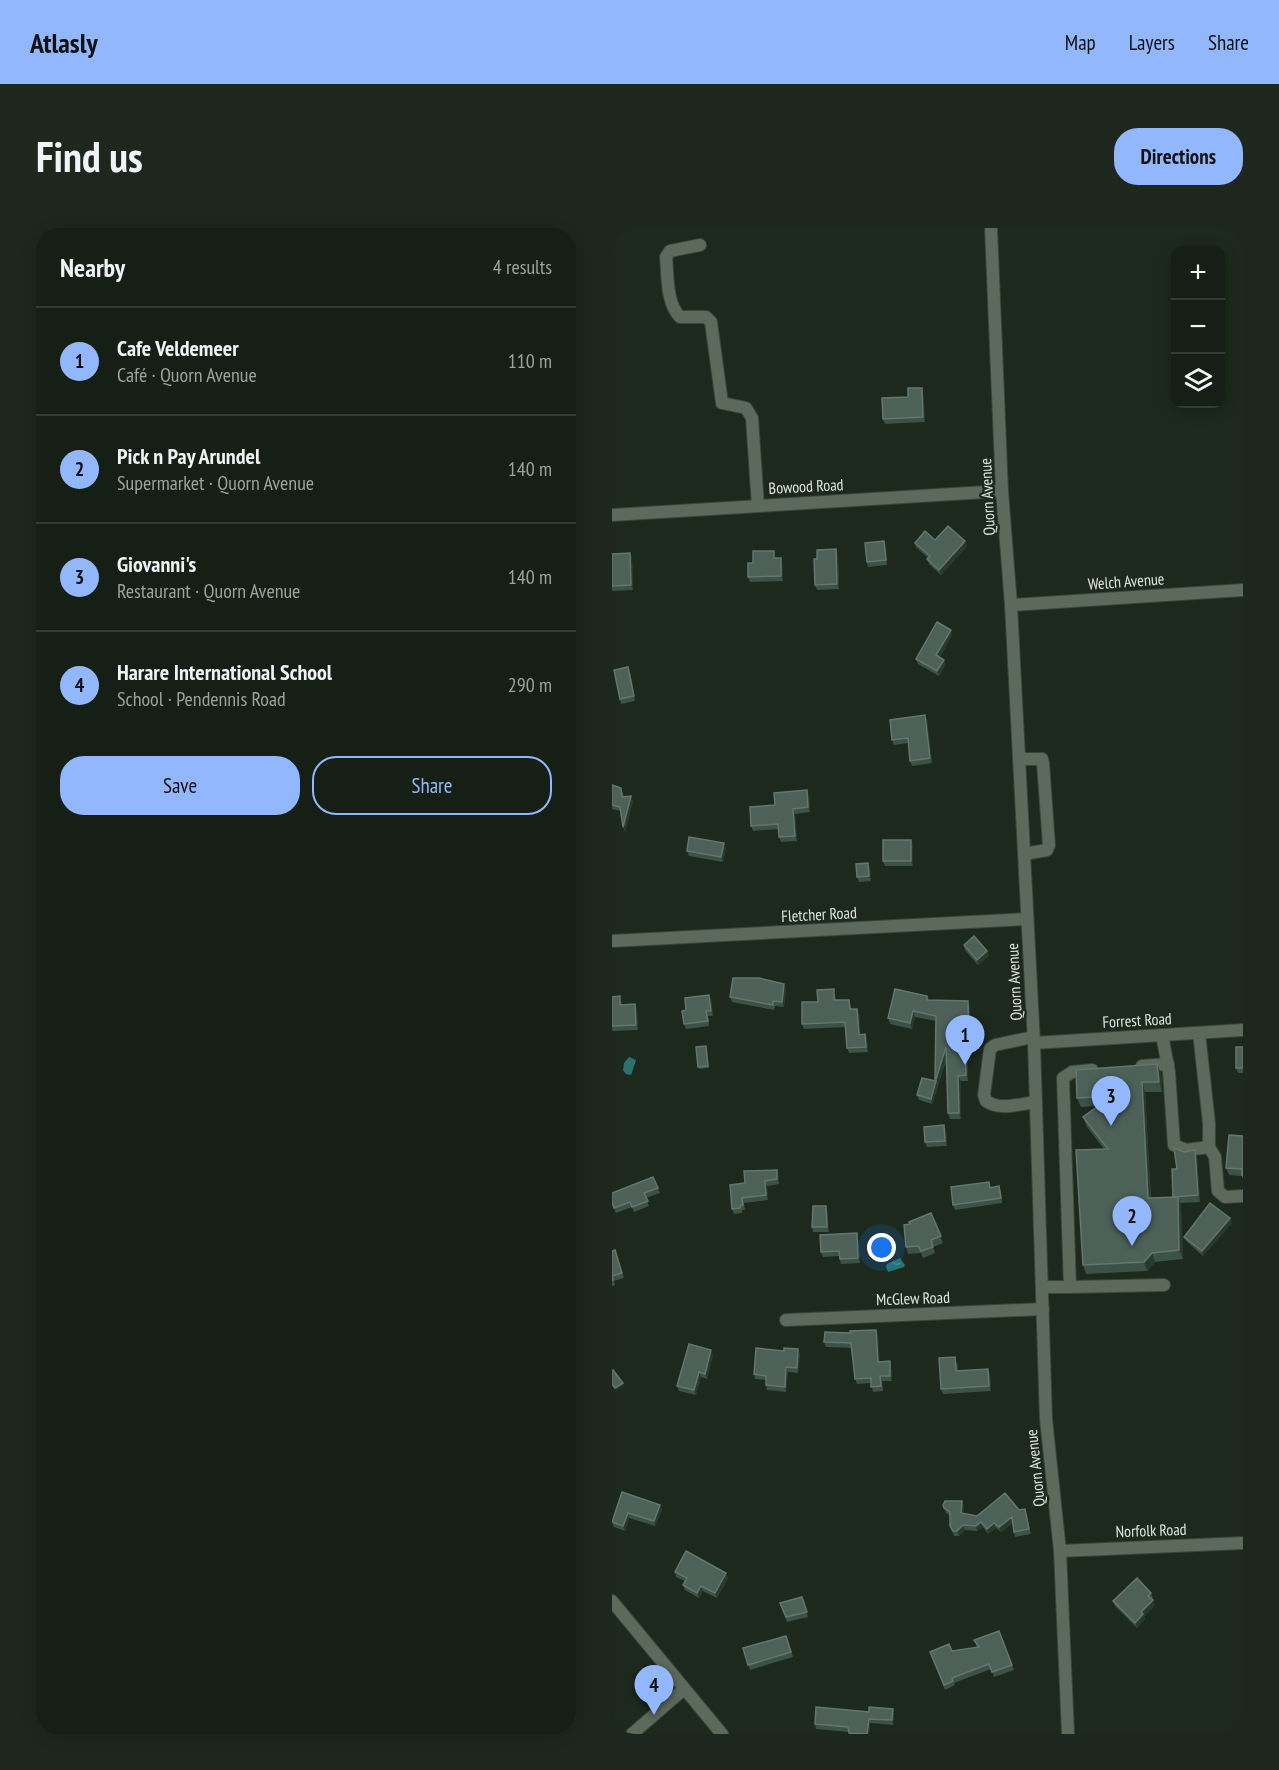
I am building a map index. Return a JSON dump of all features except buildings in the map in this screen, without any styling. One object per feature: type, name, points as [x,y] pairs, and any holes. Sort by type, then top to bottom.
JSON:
[{"type":"street","name":"Quorn Avenue","points":[[991,228],[1002,491],[1011,605],[1034,1040],[1046,1419],[1060,1551],[1068,1734]]},
{"type":"street","points":[[700,245],[670,251],[666,257],[671,300],[674,311],[680,317],[706,318],[711,322],[722,404],[746,408],[752,418],[758,506]]},
{"type":"street","name":"Bowood Road","points":[[612,514],[1002,491]]},
{"type":"street","name":"Welch Avenue","points":[[1011,605],[1243,590]]},
{"type":"street","points":[[1019,759],[1042,759],[1049,845],[1047,850],[1024,854]]},
{"type":"street","name":"Fletcher Road","points":[[612,941],[1027,918]]},
{"type":"street","name":"Forrest Road","points":[[1036,1102],[1002,1107],[994,1106],[986,1101],[984,1095],[990,1049],[995,1045],[1034,1040],[1243,1030]]},
{"type":"street","points":[[1199,1033],[1209,1123],[1209,1147],[1215,1157],[1218,1191],[1225,1197],[1243,1196]]},
{"type":"street","points":[[1162,1035],[1168,1064],[1174,1145],[1186,1150],[1209,1147]]},
{"type":"street","points":[[1125,1068],[1168,1064]]},
{"type":"street","points":[[1070,1287],[1063,1078],[1072,1072],[1104,1069]]},
{"type":"street","points":[[1043,1287],[1164,1285]]},
{"type":"street","name":"McGlew Road","points":[[786,1320],[1043,1310]]},
{"type":"street","name":"Norfolk Road","points":[[1060,1551],[1243,1543]]},
{"type":"street","points":[[612,1601],[722,1734]]},
{"type":"street","points":[[632,1734],[684,1689]]},
{"type":"water","points":[[629,1057],[636,1060],[631,1075],[626,1074],[623,1070],[624,1063]]},
{"type":"water","points":[[900,1258],[904,1267],[888,1272],[887,1264]]},
{"type":"place","name":"Cafe Veldemeer","points":[[965,1065]]},
{"type":"place","name":"Giovanni's","points":[[1111,1126]]},
{"type":"place","name":"Pick n Pay Arundel","points":[[1132,1246]]},
{"type":"place","name":"Harare International School","points":[[654,1715]]}]
